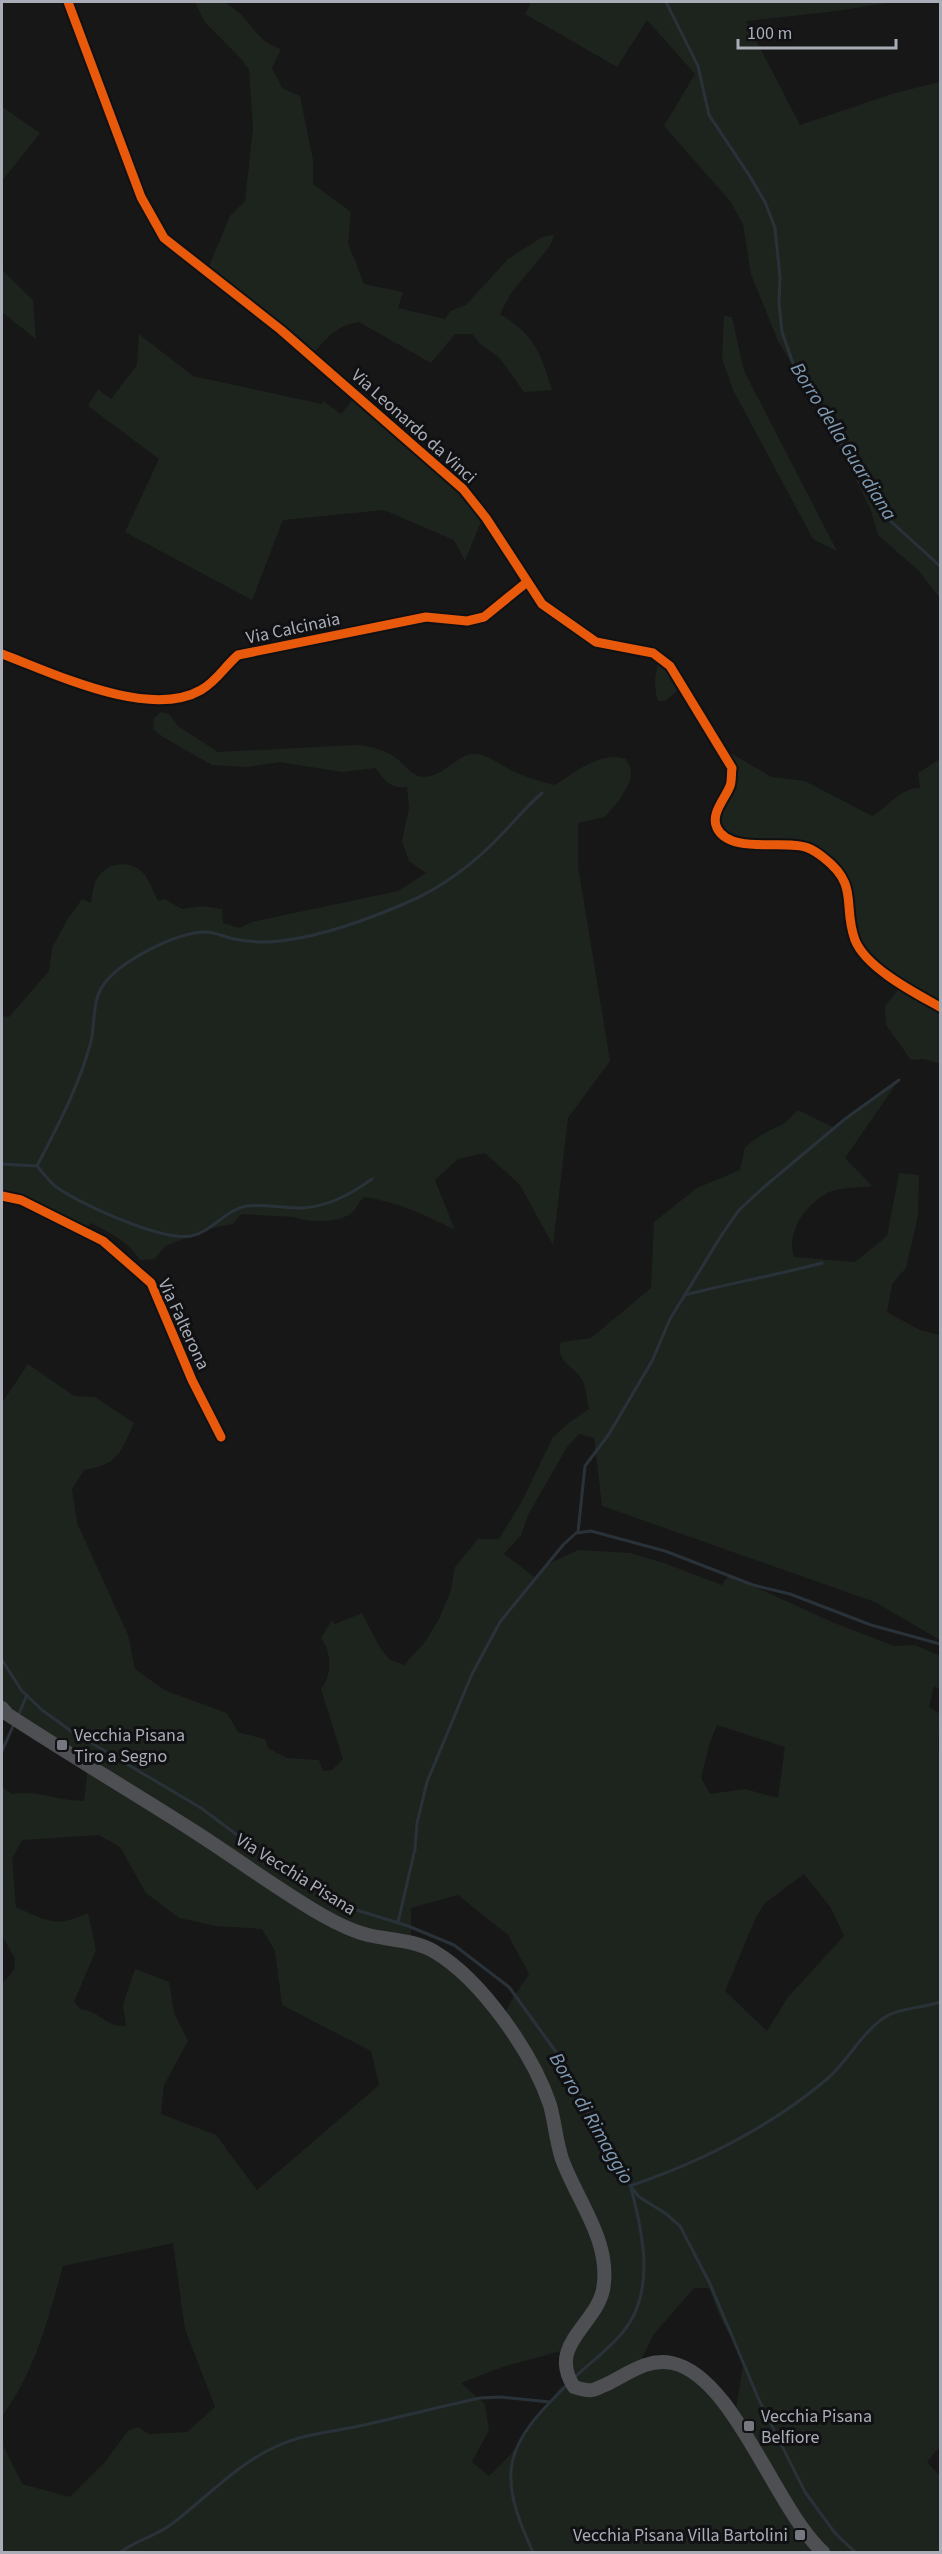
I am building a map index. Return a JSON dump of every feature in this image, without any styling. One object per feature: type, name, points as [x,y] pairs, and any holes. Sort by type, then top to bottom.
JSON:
[{"type":"main road","name":"Via Vecchia Pisana","points":[[3,1715],[321,1914],[346,1928],[411,1943],[434,1951],[469,1981],[503,2019],[540,2079],[550,2107],[562,2159],[586,2208],[601,2249],[604,2271],[603,2290],[597,2307],[569,2349],[565,2366],[568,2379],[574,2387],[593,2390],[637,2367],[657,2361],[675,2364],[693,2374],[709,2386],[730,2408],[788,2509],[823,2553]]},
{"type":"street","name":"Via Leonardo da Vinci","points":[[68,2],[141,197],[164,238],[282,330],[463,489],[486,518],[542,604],[589,638],[611,646],[653,653],[670,666],[732,768],[731,784],[715,818],[716,827],[721,833],[735,841],[762,847],[790,845],[807,847],[824,858],[841,876],[848,891],[850,923],[856,942],[876,965],[902,986],[940,1007]]},
{"type":"street","name":"Via Calcinaia","points":[[2,654],[100,690],[146,700],[184,697],[202,690],[225,671],[238,656],[426,617],[467,621],[484,617],[527,582]]},
{"type":"street","name":"Via Falterona","points":[[2,1196],[21,1200],[103,1241],[151,1283],[192,1380],[221,1437]]},
{"type":"shaded area","points":[[195,2],[223,2],[239,13],[264,41],[281,49],[272,68],[282,88],[300,96],[313,160],[313,184],[351,212],[348,243],[364,284],[403,292],[398,308],[445,319],[450,311],[466,305],[508,259],[542,237],[554,235],[550,246],[511,293],[500,314],[521,329],[535,346],[552,390],[524,392],[499,357],[480,344],[472,334],[455,334],[431,363],[359,322],[337,330],[311,356],[207,271],[230,216],[245,201],[253,128],[249,70],[204,21]]},
{"type":"shaded area","points":[[531,2],[893,2],[746,21],[800,125],[895,93],[940,82],[940,598],[918,570],[878,535],[870,508],[825,418],[778,341],[751,274],[743,224],[730,201],[664,126],[695,74],[647,20],[617,67],[525,14]]},
{"type":"shaded area","points":[[2,107],[40,133],[2,181]]},
{"type":"shaded area","points":[[2,270],[33,300],[36,339],[2,312]]},
{"type":"shaded area","points":[[724,316],[732,317],[744,371],[837,551],[813,539],[733,390],[722,358]]},
{"type":"shaded area","points":[[139,334],[193,376],[322,404],[323,401],[341,414],[356,395],[484,514],[465,561],[454,540],[384,510],[283,520],[252,600],[125,532],[159,459],[88,406],[98,389],[111,399],[137,365]]},
{"type":"shaded area","points":[[660,657],[683,686],[665,701],[658,701],[655,684]]},
{"type":"shaded area","points":[[161,712],[169,714],[178,726],[218,752],[357,745],[387,752],[415,775],[426,777],[440,772],[466,755],[478,754],[521,775],[555,785],[598,760],[607,757],[626,759],[631,769],[630,781],[620,799],[605,817],[578,823],[578,866],[610,1061],[568,1118],[553,1245],[520,1185],[485,1153],[458,1159],[435,1180],[455,1230],[411,1210],[365,1197],[350,1214],[338,1219],[314,1221],[294,1217],[241,1214],[233,1224],[212,1228],[165,1246],[155,1259],[140,1260],[124,1243],[91,1223],[85,1230],[2,1192],[2,1016],[9,1017],[49,971],[52,948],[67,920],[82,899],[91,903],[96,880],[106,869],[119,864],[133,866],[145,875],[158,901],[165,899],[182,909],[202,906],[222,909],[223,923],[239,928],[252,922],[398,891],[426,873],[409,861],[402,841],[409,808],[407,787],[397,787],[388,783],[376,768],[342,772],[280,762],[247,767],[212,765],[153,729],[154,718]]},
{"type":"shaded area","points":[[720,747],[772,777],[805,781],[872,816],[900,794],[920,788],[918,773],[940,759],[940,1064],[924,1059],[911,1060],[886,1025],[885,1006],[901,986],[856,942],[841,875],[807,847],[762,847],[721,833],[719,807],[731,784]]},
{"type":"shaded area","points":[[899,1080],[845,1158],[872,1186],[839,1189],[821,1197],[800,1219],[795,1228],[792,1247],[794,1257],[855,1262],[887,1236],[899,1173],[919,1175],[918,1216],[906,1268],[892,1284],[887,1312],[920,1330],[940,1335],[940,1640],[875,1602],[602,1506],[594,1438],[579,1434],[567,1447],[528,1515],[521,1535],[504,1554],[536,1578],[546,1565],[578,1550],[630,1553],[722,1585],[729,1575],[832,1622],[894,1646],[915,1645],[940,1656],[940,1689],[934,1686],[929,1707],[940,1714],[938,1741],[940,1757],[940,2446],[927,2462],[940,2476],[940,2552],[2,2552],[2,2443],[22,2484],[70,2497],[105,2462],[128,2431],[138,2427],[149,2434],[187,2432],[215,2407],[185,2329],[173,2243],[63,2266],[32,2363],[2,2416],[2,1984],[14,1970],[15,1958],[2,1936],[2,1787],[12,1794],[30,1793],[84,1801],[88,1767],[6,1714],[2,1722],[2,1403],[28,1364],[74,1396],[95,1397],[134,1423],[117,1456],[105,1464],[84,1470],[72,1489],[77,1523],[128,1635],[135,1669],[164,1690],[227,1713],[238,1732],[265,1739],[268,1748],[287,1758],[319,1760],[323,1771],[332,1770],[343,1759],[321,1689],[329,1671],[329,1657],[321,1638],[332,1620],[335,1624],[362,1613],[380,1648],[390,1660],[404,1665],[425,1642],[439,1619],[451,1590],[455,1567],[478,1539],[499,1539],[521,1503],[553,1437],[589,1409],[583,1381],[563,1360],[561,1342],[591,1338],[651,1288],[654,1222],[697,1188],[740,1170],[745,1147],[761,1135],[785,1123],[798,1110],[835,1128]],"holes":[[[717,1725],[785,1747],[778,1798],[745,1789],[710,1794],[701,1778]],[[99,1835],[120,1847],[146,1893],[179,1918],[216,1926],[262,1929],[275,1951],[282,2005],[371,2051],[379,2085],[257,2190],[216,2135],[161,2114],[164,2085],[188,2041],[174,2013],[169,1982],[135,1969],[123,2005],[126,2026],[107,2022],[87,2010],[80,2009],[74,2002],[96,1950],[88,1913],[77,1918],[51,1921],[16,1907],[12,1859],[22,1840]],[[804,1874],[831,1908],[844,1936],[788,1997],[767,2031],[725,1991],[756,1917],[765,1903]],[[458,1895],[508,1935],[529,1974],[503,2018],[434,1951],[411,1943],[411,1908]],[[694,2288],[709,2288],[721,2319],[744,2360],[735,2415],[676,2364],[638,2366],[654,2334]],[[568,2349],[574,2387],[561,2386],[511,2454],[489,2476],[472,2462],[489,2430],[485,2404],[461,2383],[503,2367]]]},
{"type":"waterway","name":"Borro della Guardiana","points":[[666,2],[698,66],[709,115],[765,202],[775,228],[782,332],[794,366],[886,517],[940,566]]},
{"type":"waterway","points":[[37,1166],[66,1107],[85,1061],[92,1038],[95,1006],[100,991],[112,975],[124,966],[151,949],[182,936],[208,932],[251,941],[296,939],[360,921],[420,897],[471,863],[542,793]]},
{"type":"waterway","points":[[578,1532],[585,1466],[609,1434],[652,1361],[670,1319],[739,1210],[845,1119],[899,1080]]},
{"type":"waterway","points":[[2,1164],[37,1166]]},
{"type":"waterway","points":[[37,1166],[55,1186],[82,1202],[121,1220],[160,1233],[178,1236],[199,1234],[232,1211],[247,1206],[301,1208],[321,1205],[347,1195],[372,1179]]},
{"type":"waterway","points":[[685,1295],[822,1263]]},
{"type":"waterway","points":[[398,1922],[415,1849],[417,1823],[427,1782],[472,1674],[500,1622],[563,1545],[576,1533],[591,1531],[665,1551],[753,1585],[790,1594],[871,1625],[940,1644]]},
{"type":"waterway","name":"Borro di Rimaggio","points":[[2,1660],[22,1691],[42,1710],[71,1731],[201,1808],[280,1867],[350,1908],[408,1926],[454,1945],[509,1987],[556,2052],[575,2084],[607,2152],[624,2178],[639,2197],[665,2213],[680,2226],[710,2284],[759,2400],[805,2492],[835,2533],[855,2552]]},
{"type":"waterway","points":[[18,1716],[27,1695]]},
{"type":"waterway","points":[[2,1751],[14,1724]]},
{"type":"waterway","points":[[630,2186],[708,2155],[758,2128],[805,2097],[827,2079],[878,2022],[900,2011],[940,2002]]},
{"type":"waterway","points":[[575,2377],[623,2332],[640,2299],[644,2262],[631,2188]]},
{"type":"waterway","points":[[533,2552],[514,2500],[511,2479],[513,2460],[519,2443],[531,2425],[568,2384]]},
{"type":"waterway","points":[[121,2552],[167,2527],[247,2463],[285,2443],[314,2434],[355,2427],[480,2398],[500,2397],[550,2402]]},
{"type":"cycle path","points":[[68,2],[141,197],[164,238],[281,330],[463,489],[486,518],[542,604],[596,642],[653,653],[670,666],[732,768],[730,786],[715,817],[717,828],[724,836],[734,841],[746,844],[799,846],[810,849],[824,858],[835,868],[846,887],[851,928],[861,950],[869,960],[892,979],[940,1007]]},
{"type":"cycle path","points":[[2,654],[74,682],[129,697],[155,700],[180,698],[207,686],[238,655],[426,617],[467,621],[484,617],[527,582]]},
{"type":"cycle path","points":[[2,1196],[21,1200],[103,1241],[151,1283],[192,1380],[221,1437]]},
{"type":"place","name":"Vecchia Pisana Tiro a Segno","points":[[62,1745]]},
{"type":"place","name":"Vecchia Pisana Belfiore","points":[[749,2426]]},
{"type":"place","name":"Vecchia Pisana Villa Bartolini","points":[[800,2535]]}]
